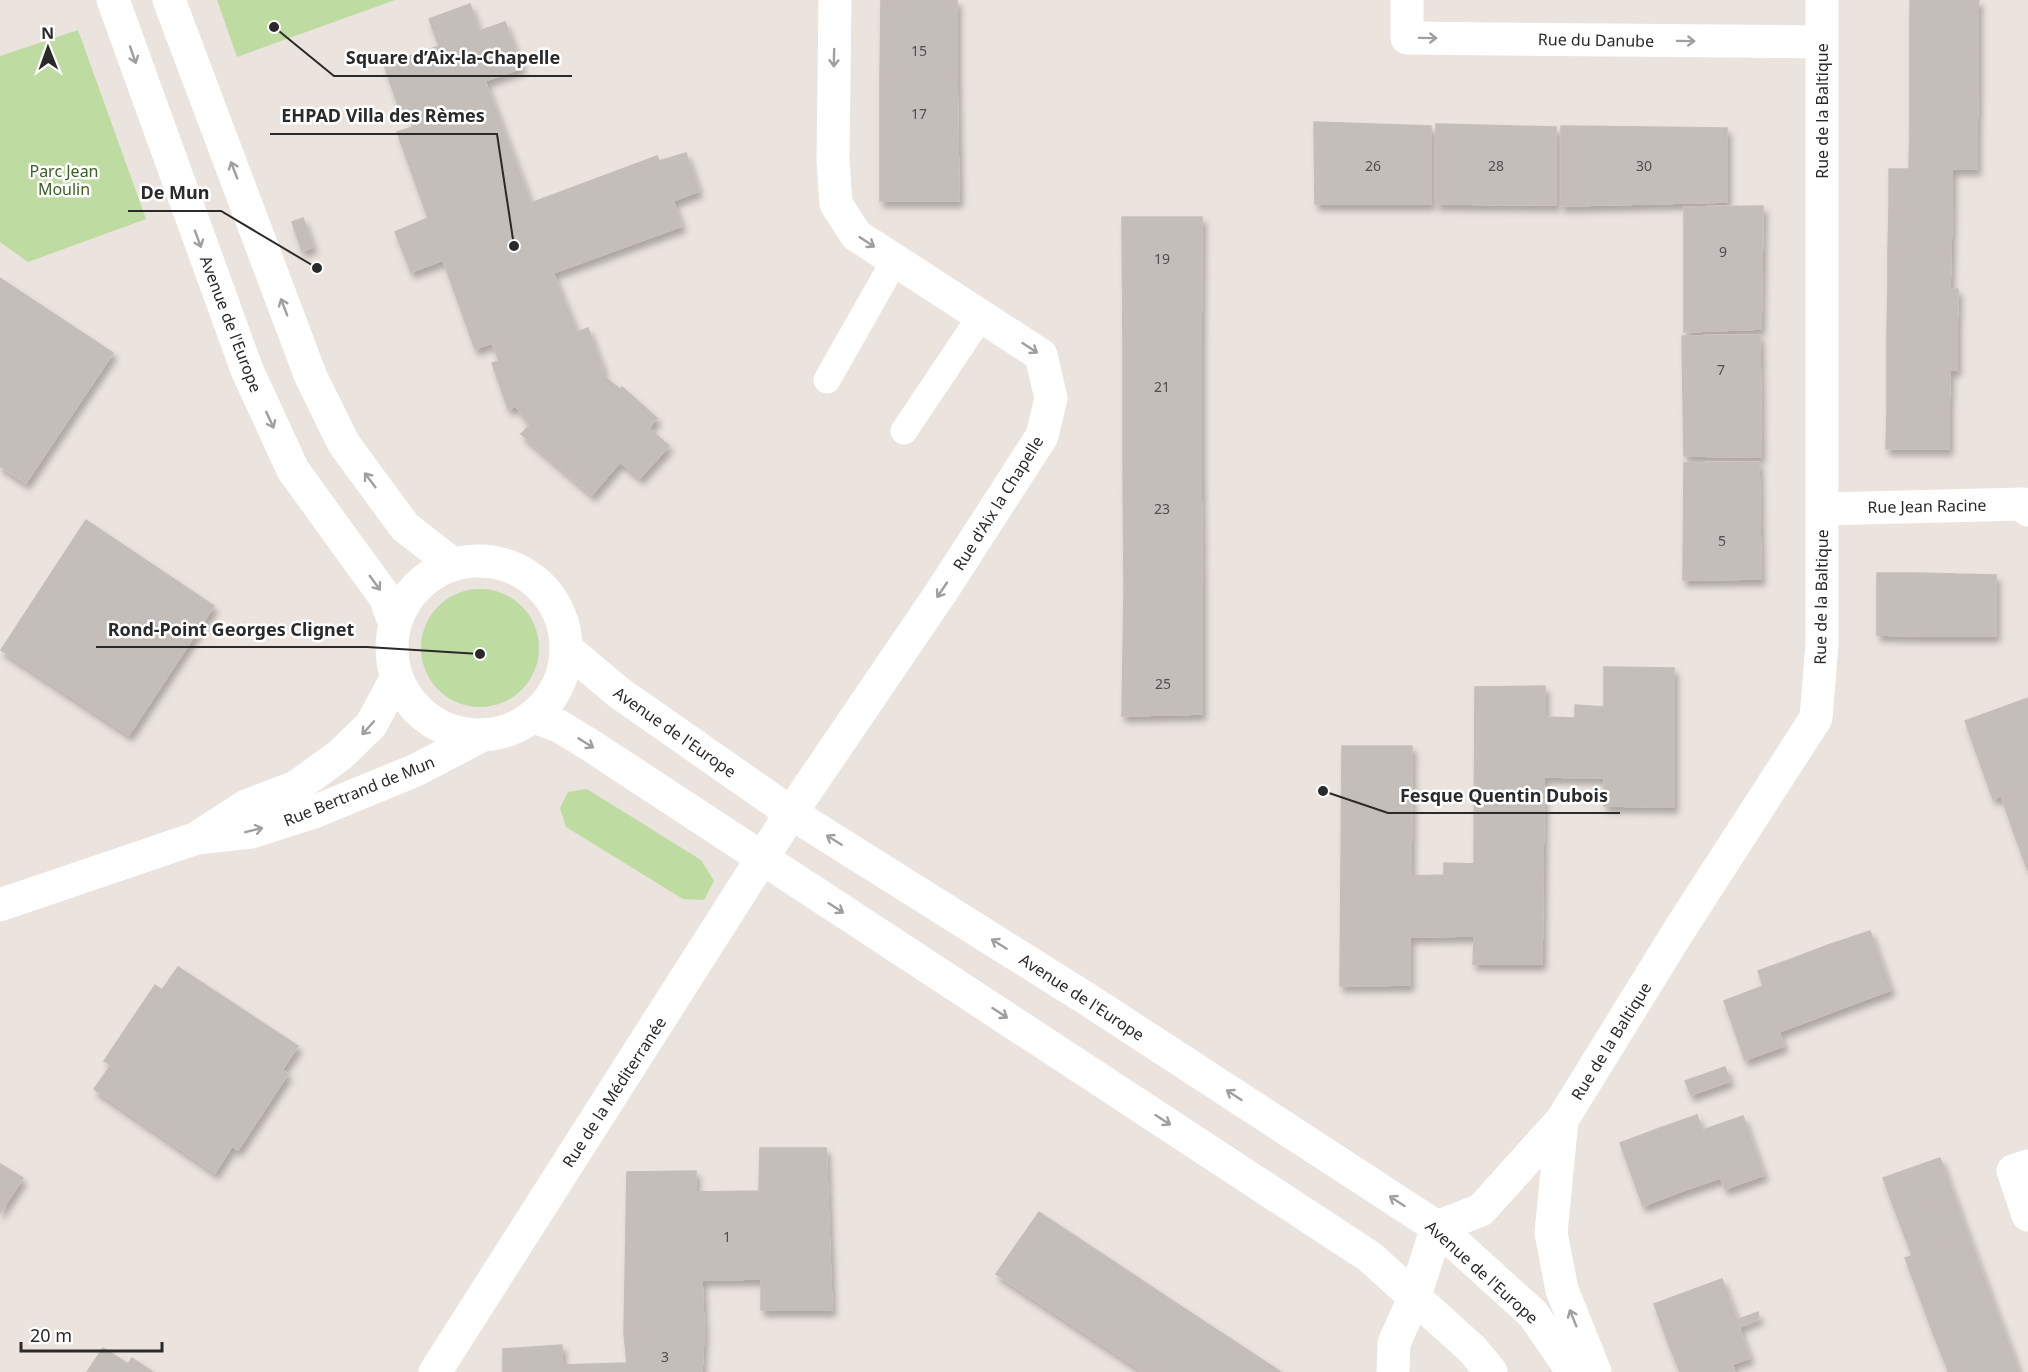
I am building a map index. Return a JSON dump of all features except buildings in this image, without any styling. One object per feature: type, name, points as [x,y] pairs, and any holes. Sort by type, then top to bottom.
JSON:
[{"type":"street","name":"Avenue de l'Europe","points":[[113,0],[247,370],[293,470],[385,597],[395,624]]},
{"type":"street","points":[[169,0],[311,377],[344,444],[405,527],[454,565]]},
{"type":"street","name":"Rue d'Aix la Chapelle","points":[[791,813],[942,591],[1042,436],[1050,398],[1041,355],[856,234],[836,204],[833,160],[835,0]]},
{"type":"street","name":"Rue du Danube","points":[[1407,0],[1407,38],[1822,42]]},
{"type":"street","name":"Rue de la Baltique","points":[[1437,1227],[1481,1210],[1562,1120],[1678,932],[1816,718],[1822,645],[1822,0]]},
{"type":"street","name":"Rue Jean Racine","points":[[1822,509],[2023,504],[2028,510]]},
{"type":"street","points":[[470,561],[494,563],[518,570],[531,579],[553,602],[561,617],[567,648],[558,686],[534,717],[518,727],[482,736],[454,732],[430,720],[410,702],[397,677],[392,645],[395,624],[402,608],[423,581],[454,565],[470,561]]},
{"type":"street","name":"Avenue de l'Europe","points":[[567,648],[618,692],[791,813],[1087,999],[1437,1227],[1533,1314],[1573,1372]]},
{"type":"street","name":"Rue Bertrand de Mun","points":[[196,838],[246,806],[296,787],[340,755],[371,725],[397,677]]},
{"type":"street","points":[[534,717],[559,726],[590,746],[1370,1257],[1472,1349],[1491,1372]]},
{"type":"street","name":"Rue Bertrand de Mun","points":[[0,905],[196,838],[251,832],[314,812],[416,770],[482,736]]},
{"type":"street","name":"Rue de la Méditerranée","points":[[436,1372],[791,813]]},
{"type":"street","name":"Rue de la Baltique","points":[[1562,1120],[1551,1233],[1562,1290],[1595,1372]]},
{"type":"street","points":[[2028,1166],[2013,1171],[2028,1215]]},
{"type":"street","points":[[1393,1372],[1394,1343],[1414,1296],[1437,1227]]},
{"type":"lane","points":[[827,380],[895,260]]},
{"type":"lane","points":[[904,432],[981,316]]},
{"type":"green space","points":[[217,0],[395,0],[237,57]]},
{"type":"green space","name":"Parc Jean Moulin","points":[[78,30],[146,219],[28,262],[0,242],[0,56]]},
{"type":"green space","points":[[480,589],[503,593],[522,606],[535,625],[539,648],[535,671],[522,690],[503,703],[480,707],[457,703],[438,690],[425,671],[421,648],[425,625],[438,606],[457,593]]},
{"type":"green space","points":[[587,789],[701,860],[714,881],[704,900],[683,899],[566,827],[560,808],[568,792]]},
{"type":"place","name":"Square d’Aix-la-Chapelle","points":[[274,27]]},
{"type":"place","name":"EHPAD Villa des Rèmes","points":[[514,246]]},
{"type":"place","name":"De Mun","points":[[317,268]]},
{"type":"place","name":"Rond-Point Georges Clignet","points":[[480,654]]},
{"type":"place","name":"Fesque Quentin Dubois","points":[[1323,791]]}]
